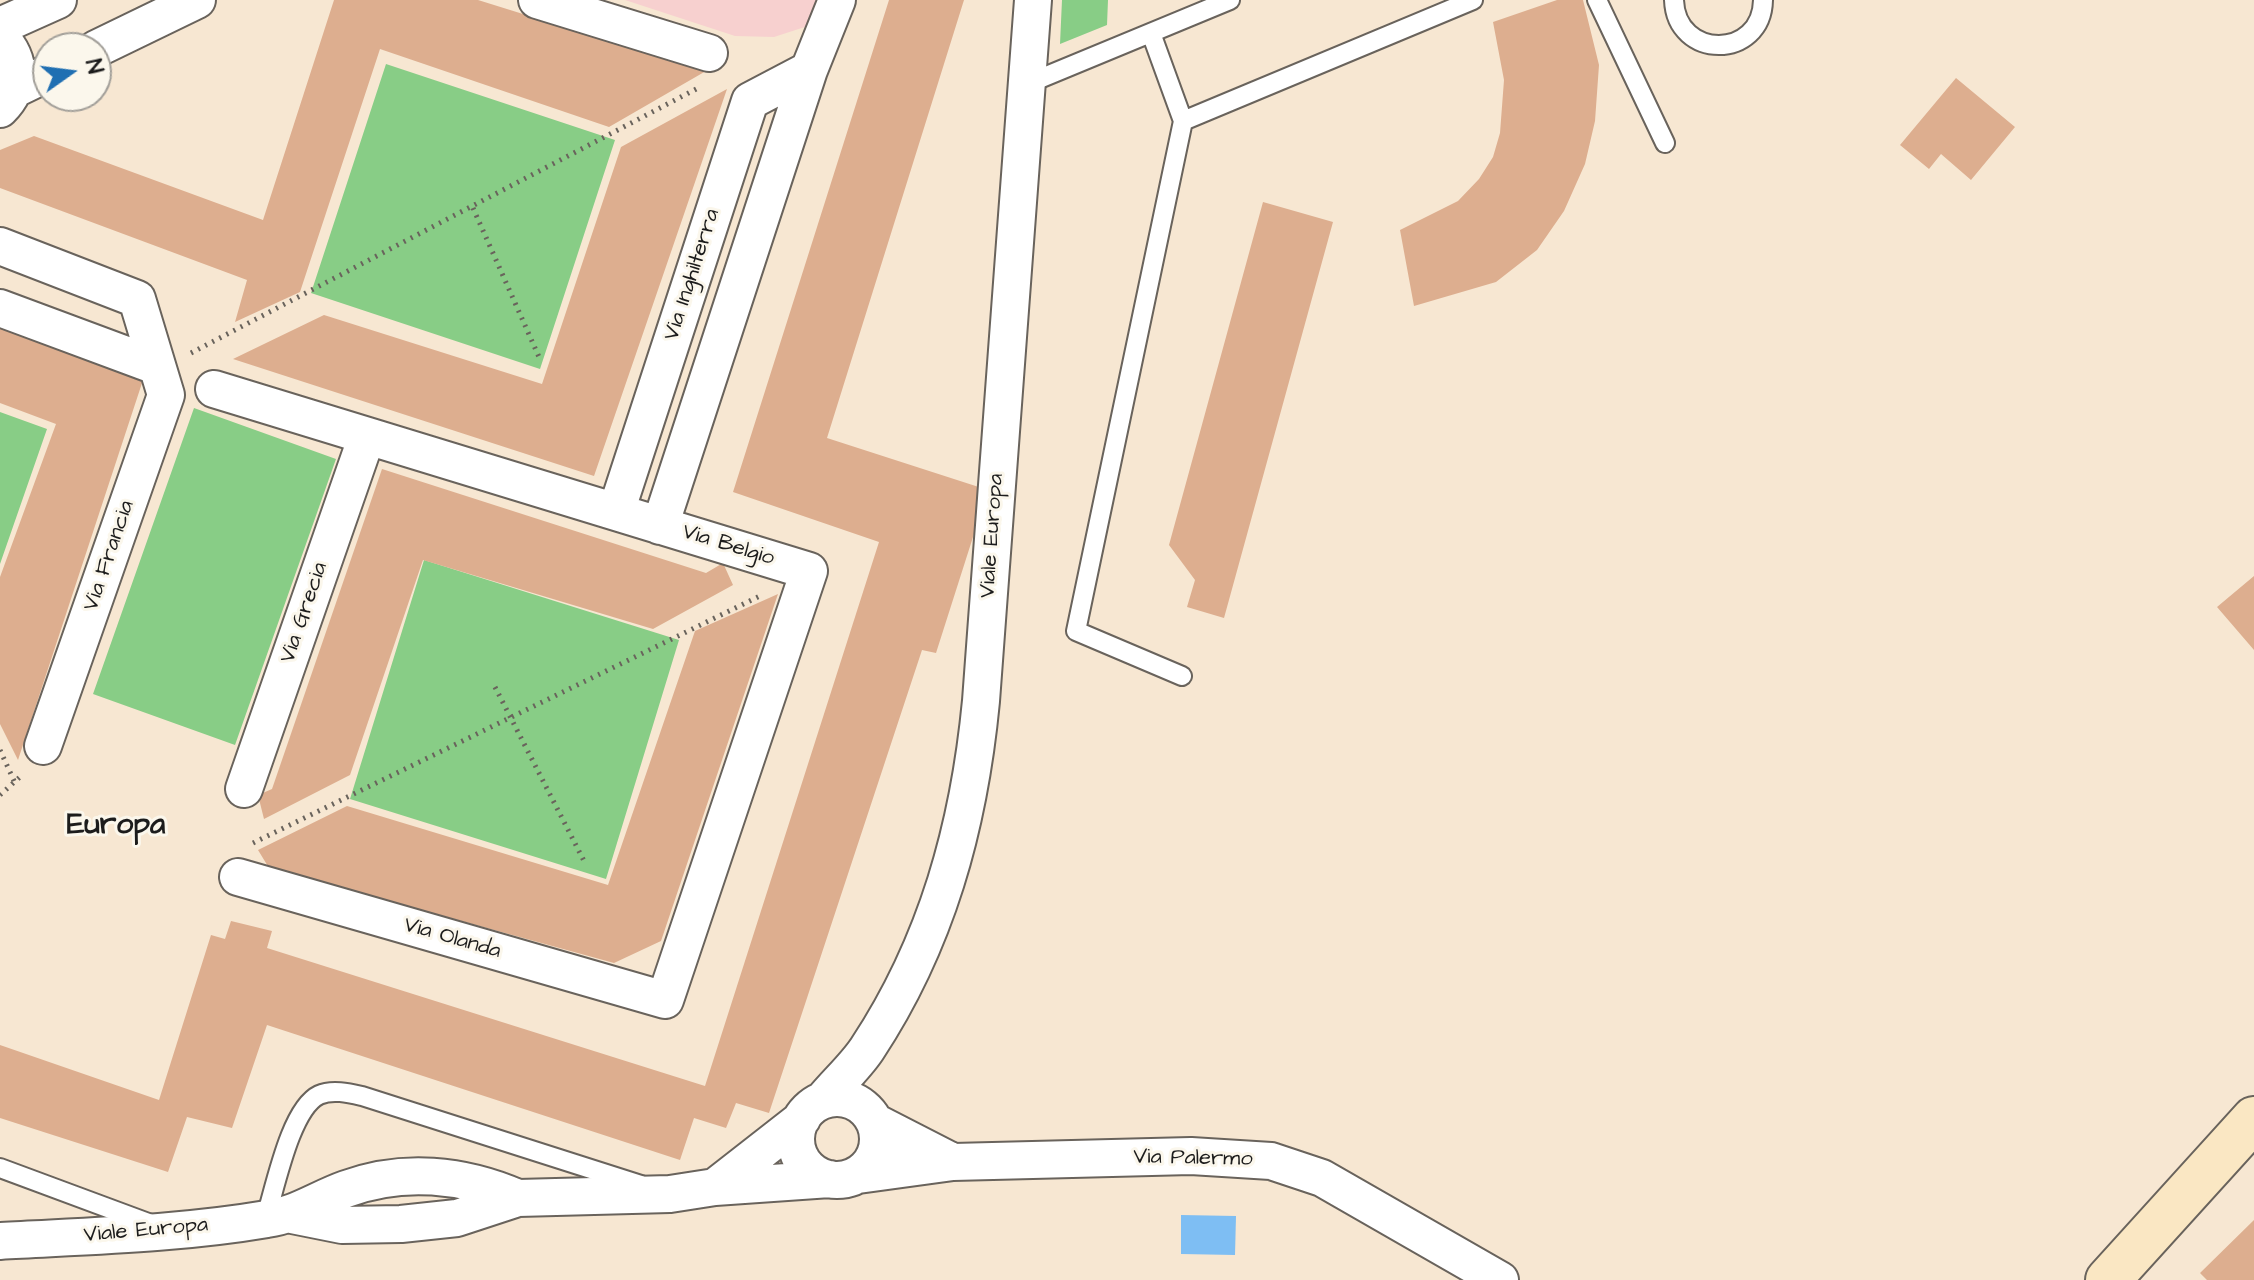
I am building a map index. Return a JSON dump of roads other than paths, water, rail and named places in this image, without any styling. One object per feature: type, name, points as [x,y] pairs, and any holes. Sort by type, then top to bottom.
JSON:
[{"type":"street","points":[[0,26],[58,0]]},
{"type":"street","points":[[112,41],[197,0]]},
{"type":"street","points":[[537,0],[706,69]]},
{"type":"street","points":[[660,526],[809,70],[837,0]]},
{"type":"street","name":"Viale Europa","points":[[715,1187],[812,1109],[866,1051],[931,926],[952,871],[972,784],[1033,0]]},
{"type":"street","points":[[0,37],[16,61],[8,99]]},
{"type":"street","name":"Via Inghilterra","points":[[616,512],[750,101],[809,70]]},
{"type":"street","points":[[8,99],[32,83]]},
{"type":"street","name":"Via Francia","points":[[0,246],[137,299],[166,395],[43,746]]},
{"type":"street","points":[[0,308],[156,366]]},
{"type":"street","name":"Via Belgio","points":[[214,389],[809,571],[665,1000]]},
{"type":"street","name":"Via Grecia","points":[[244,789],[367,436]]},
{"type":"street","name":"Via Olanda","points":[[238,877],[665,1000]]},
{"type":"street","name":"Viale Europa","points":[[866,1051],[871,1116]]},
{"type":"street","points":[[846,1099],[871,1116],[878,1146],[867,1168],[844,1177],[807,1167],[796,1144],[812,1109],[846,1099]]},
{"type":"street","name":"Via Palermo","points":[[871,1116],[953,1162]]},
{"type":"street","points":[[2108,1280],[2254,1119]]},
{"type":"street","name":"Via Palermo","points":[[844,1177],[953,1162],[1191,1156],[1271,1161],[1322,1178],[1500,1280]]},
{"type":"street","name":"Viale Europa","points":[[0,1241],[170,1231],[279,1217],[342,1225],[401,1224],[457,1218],[518,1198],[670,1194],[715,1187],[844,1177]]},
{"type":"lane","points":[[1027,84],[1230,0]]},
{"type":"lane","points":[[1183,121],[1473,0]]},
{"type":"lane","points":[[1597,0],[1665,143]]},
{"type":"lane","points":[[1674,0],[1679,23],[1688,35],[1714,47],[1742,41],[1753,31],[1761,18],[1763,0]]},
{"type":"lane","points":[[1151,33],[1183,121],[1076,631],[1182,676]]},
{"type":"lane","points":[[279,1217],[300,1113],[320,1094],[334,1092],[362,1096],[670,1194]]},
{"type":"lane","points":[[0,1168],[170,1231]]},
{"type":"water","points":[[1181,1215],[1236,1216],[1235,1255],[1181,1254]]},
{"type":"district","name":"Europa","points":[[116,827]]}]
